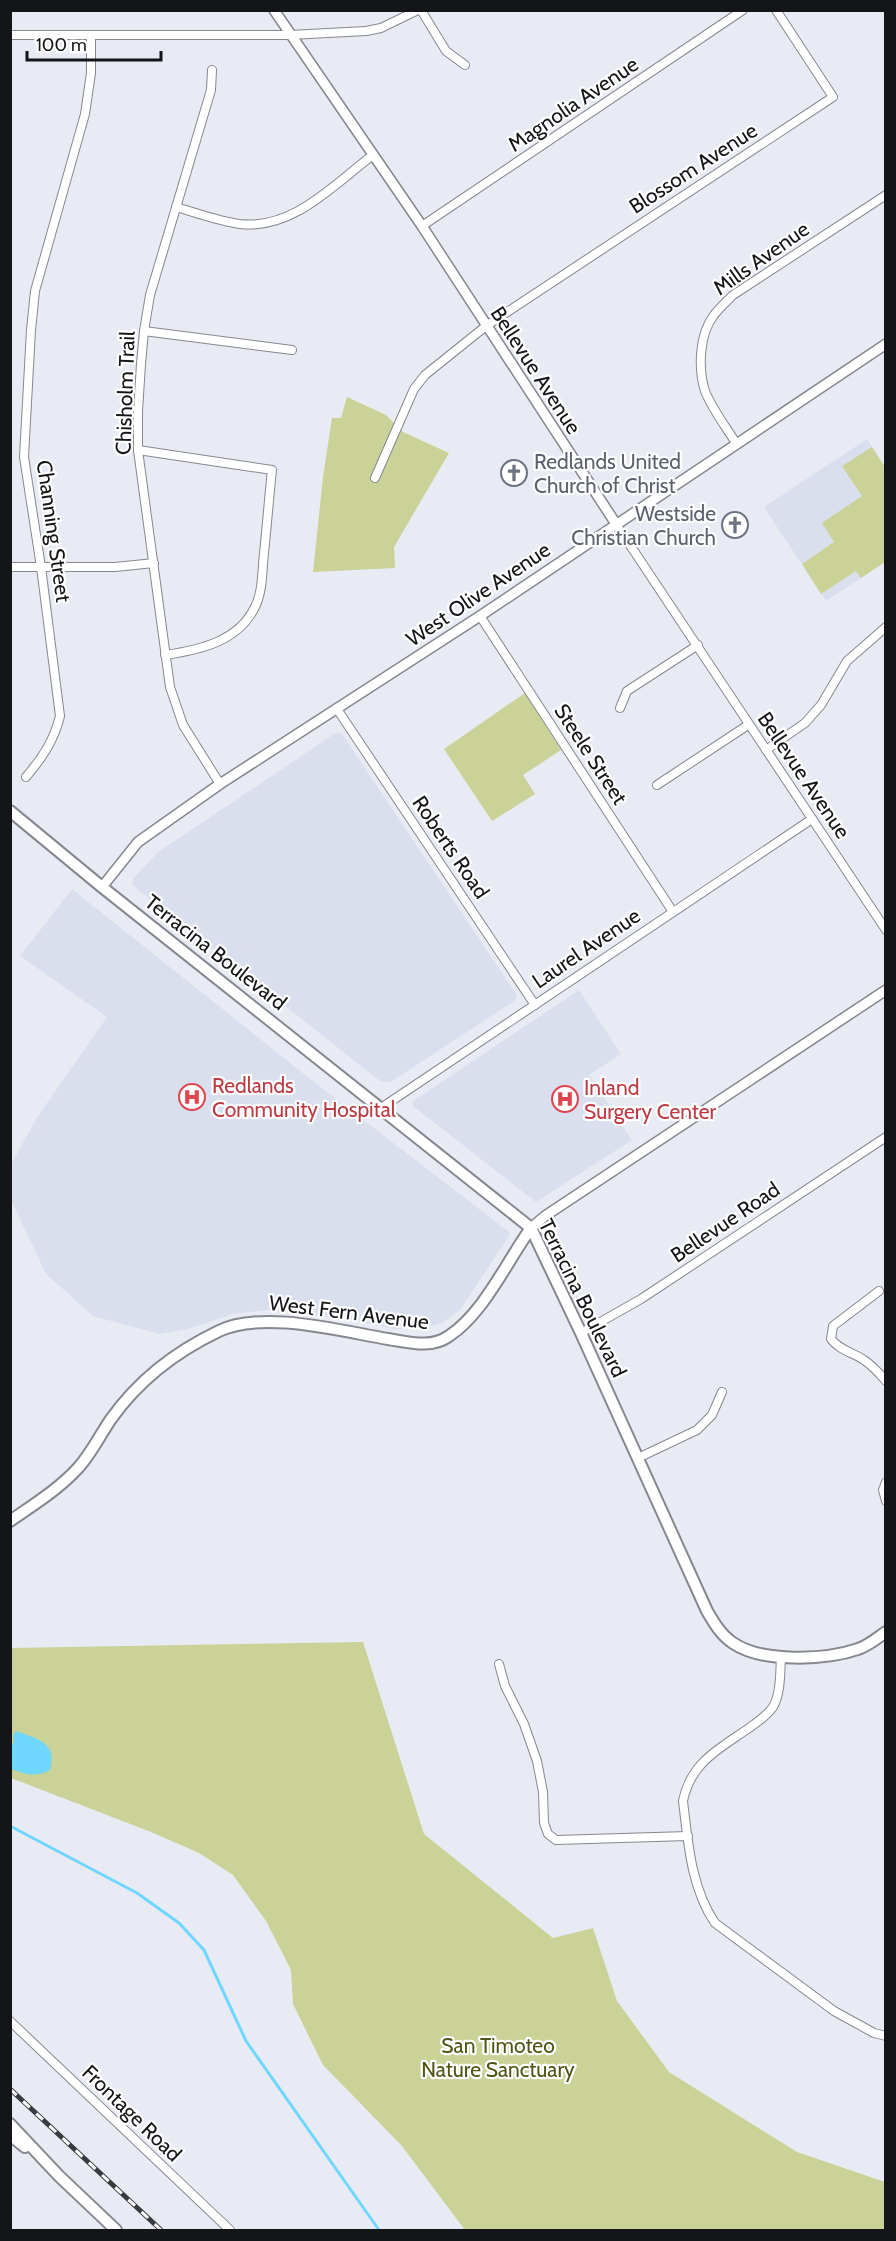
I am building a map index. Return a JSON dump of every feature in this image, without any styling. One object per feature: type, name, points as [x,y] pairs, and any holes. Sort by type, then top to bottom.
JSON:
[{"type":"main road","name":"Terracina Boulevard","points":[[10,811],[102,887],[531,1228],[714,1624],[723,1635],[735,1644],[752,1651],[782,1657],[825,1658],[860,1649],[885,1632]]},
{"type":"main road","name":"West Fern Avenue","points":[[10,1521],[60,1485],[79,1467],[131,1394],[189,1347],[220,1330],[238,1324],[264,1321],[413,1343],[439,1342],[449,1336],[474,1312],[531,1228]]},
{"type":"main road","points":[[10,2124],[59,2176],[116,2230]]},
{"type":"main road","points":[[10,2135],[59,2176]]},
{"type":"street","name":"Bellevue Avenue","points":[[274,10],[422,226],[616,524],[698,645],[748,725],[885,930]]},
{"type":"street","points":[[10,35],[290,35],[381,28],[420,10],[446,51],[465,65]]},
{"type":"street","name":"Magnolia Avenue","points":[[422,226],[743,10]]},
{"type":"street","name":"Blossom Avenue","points":[[486,326],[834,97],[776,10]]},
{"type":"street","name":"Channing Street","points":[[26,777],[43,757],[56,734],[60,716],[24,457],[31,330],[35,291],[85,114],[90,82],[91,35]]},
{"type":"street","name":"Chisholm Trail","points":[[212,70],[211,90],[150,296],[144,331],[138,411],[138,450],[170,687],[183,725],[220,784]]},
{"type":"street","points":[[177,207],[240,224],[261,224],[283,219],[300,211],[373,155]]},
{"type":"street","name":"Mills Avenue","points":[[736,443],[710,402],[702,376],[703,340],[712,316],[733,295],[885,195]]},
{"type":"street","points":[[375,478],[419,381],[486,326]]},
{"type":"street","points":[[144,331],[292,350]]},
{"type":"street","name":"West Olive Avenue","points":[[102,887],[138,842],[220,784],[480,616],[885,344]]},
{"type":"street","points":[[138,450],[272,470],[261,587],[255,607],[234,633],[192,651],[165,655]]},
{"type":"street","points":[[10,567],[115,567],[154,563]]},
{"type":"street","name":"Steele Street","points":[[480,616],[673,912]]},
{"type":"street","points":[[766,750],[805,723],[821,705],[847,661],[885,627]]},
{"type":"street","points":[[620,708],[627,691],[698,645]]},
{"type":"street","name":"Roberts Road","points":[[337,709],[535,1005]]},
{"type":"street","points":[[657,785],[748,725]]},
{"type":"street","name":"Laurel Avenue","points":[[381,1108],[812,819]]},
{"type":"street","name":"West Fern Avenue","points":[[531,1228],[554,1210],[885,990]]},
{"type":"street","name":"Bellevue Road","points":[[581,1333],[640,1299],[885,1137]]},
{"type":"street","points":[[879,1291],[833,1326],[831,1339],[835,1344],[876,1369],[885,1381]]},
{"type":"street","points":[[638,1458],[697,1430],[712,1415],[722,1392]]},
{"type":"street","points":[[885,1484],[883,1496],[885,1501]]},
{"type":"street","points":[[782,1657],[776,1700],[772,1709],[703,1761],[693,1772],[685,1789],[683,1801],[687,1836],[703,1906],[715,1923],[834,2011],[874,2033],[885,2036]]},
{"type":"street","points":[[499,1664],[505,1686],[524,1724],[537,1761],[543,1792],[544,1823],[548,1834],[556,1840],[687,1836]]},
{"type":"street","name":"Frontage Road","points":[[10,2021],[230,2230]]},
{"type":"shaded area","points":[[867,439],[885,467],[885,562],[826,601],[764,507]]},
{"type":"shaded area","points":[[337,732],[342,734],[517,998],[391,1082],[380,1081],[132,885],[133,879],[158,852]]},
{"type":"shaded area","name":"Redlands Community Hospital","points":[[72,889],[309,1078],[509,1232],[509,1236],[460,1310],[442,1323],[424,1328],[394,1329],[339,1318],[268,1310],[233,1314],[188,1329],[159,1334],[93,1316],[46,1274],[11,1200],[11,1164],[38,1116],[107,1017],[20,956]]},
{"type":"shaded area","points":[[579,990],[621,1054],[589,1075],[632,1140],[536,1202],[413,1106],[412,1102]]},
{"type":"green space","points":[[347,397],[386,415],[403,432],[449,453],[394,547],[395,568],[313,572],[332,418],[341,418]]},
{"type":"green space","points":[[872,447],[885,467],[885,562],[861,578],[856,571],[821,594],[802,564],[834,542],[822,523],[862,496],[842,466]]},
{"type":"green space","points":[[525,693],[561,750],[523,775],[535,794],[492,821],[444,749]]},
{"type":"green space","name":"San Timoteo Nature Sanctuary","points":[[363,1642],[424,1834],[553,1938],[593,1928],[617,2001],[669,2072],[797,2152],[885,2182],[885,2230],[465,2230],[402,2146],[323,2065],[293,2004],[291,1970],[266,1921],[233,1875],[199,1853],[151,1832],[11,1778],[10,1648]]},
{"type":"water","points":[[16,1731],[38,1739],[48,1747],[52,1761],[50,1770],[35,1775],[11,1769],[11,1746]]},
{"type":"waterway","points":[[10,1826],[137,1893],[179,1923],[204,1950],[246,2041],[379,2230]]},
{"type":"railway","points":[[10,2089],[161,2230]]},
{"type":"place","name":"Redlands United Church of Christ","points":[[514,473]]},
{"type":"place","name":"Westside Christian Church","points":[[735,525]]},
{"type":"place","name":"Redlands Community Hospital","points":[[192,1097]]},
{"type":"place","name":"Inland Surgery Center","points":[[565,1099]]}]
